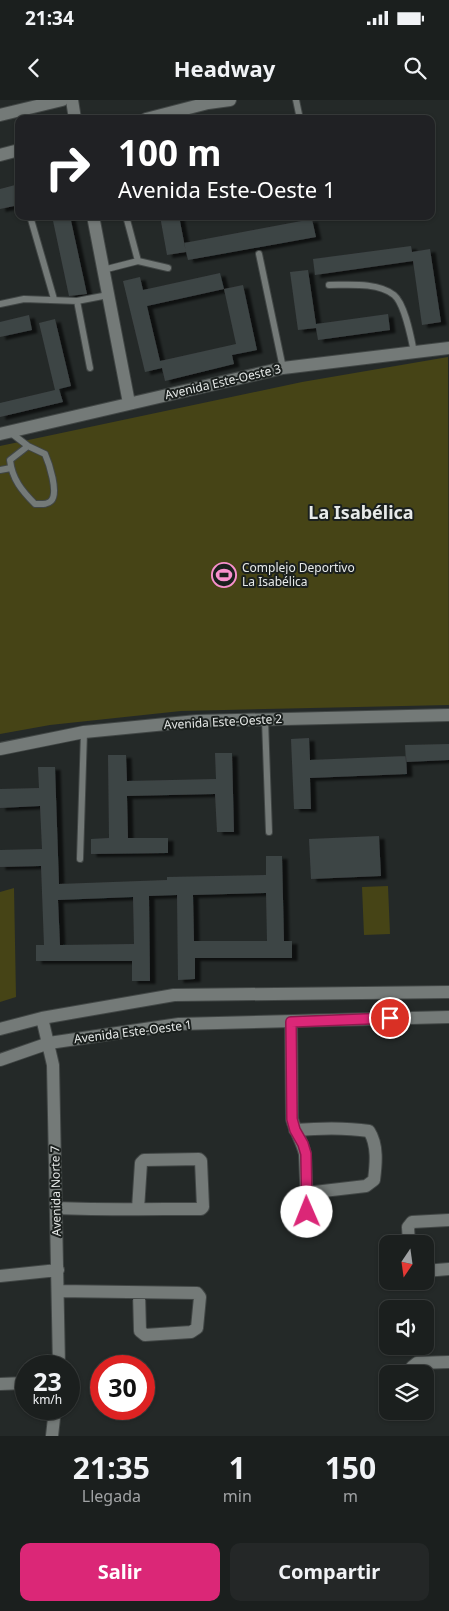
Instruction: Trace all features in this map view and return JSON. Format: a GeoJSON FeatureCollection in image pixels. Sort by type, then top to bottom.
{"type":"FeatureCollection","features":[{"type":"Feature","properties":{"kind":"street"},"geometry":{"type":"LineString","coordinates":[[0,115],[62,100]]}},
{"type":"Feature","properties":{"kind":"street"},"geometry":{"type":"LineString","coordinates":[[72,100],[74,115]]}},
{"type":"Feature","properties":{"kind":"street"},"geometry":{"type":"LineString","coordinates":[[162,115],[208,103],[230,100]]}},
{"type":"Feature","properties":{"kind":"street"},"geometry":{"type":"LineString","coordinates":[[0,155],[15,151]]}},
{"type":"Feature","properties":{"kind":"street"},"geometry":{"type":"LineString","coordinates":[[94,220],[129,403]]}},
{"type":"Feature","properties":{"kind":"street","name":"Avenida Este-Oeste 3"},"geometry":{"type":"LineString","coordinates":[[5,432],[283,368],[449,348]]}},
{"type":"Feature","properties":{"kind":"street","name":"Avenida Este-Oeste 2"},"geometry":{"type":"LineString","coordinates":[[0,749],[84,732],[196,722],[449,715]]}},
{"type":"Feature","properties":{"kind":"street"},"geometry":{"type":"LineString","coordinates":[[0,1029],[42,1018],[174,995],[449,992]]}},
{"type":"Feature","properties":{"kind":"street","name":"Avenida Este-Oeste 1"},"geometry":{"type":"LineString","coordinates":[[0,1060],[49,1043],[179,1024],[449,1016]]}},
{"type":"Feature","properties":{"kind":"street","name":"Avenida Norte 7"},"geometry":{"type":"LineString","coordinates":[[42,1018],[53,1065],[59,1355]]}},
{"type":"Feature","properties":{"kind":"street"},"geometry":{"type":"LineString","coordinates":[[291,1022],[292,1119],[306,1154],[308,1231]]}},
{"type":"Feature","properties":{"kind":"street"},"geometry":{"type":"LineString","coordinates":[[295,1130],[353,1128],[369,1131],[374,1138],[376,1163],[374,1180],[366,1186],[306,1193]]}},
{"type":"Feature","properties":{"kind":"street"},"geometry":{"type":"LineString","coordinates":[[56,1208],[201,1210],[203,1207],[201,1161],[198,1159],[144,1160],[140,1163],[138,1209]]}},
{"type":"Feature","properties":{"kind":"street"},"geometry":{"type":"LineString","coordinates":[[408,1235],[408,1227],[412,1222],[449,1220]]}},
{"type":"Feature","properties":{"kind":"street"},"geometry":{"type":"LineString","coordinates":[[434,1270],[449,1269]]}},
{"type":"Feature","properties":{"kind":"street"},"geometry":{"type":"LineString","coordinates":[[0,1276],[58,1270]]}},
{"type":"Feature","properties":{"kind":"street"},"geometry":{"type":"LineString","coordinates":[[58,1291],[197,1293],[200,1297],[198,1328],[191,1332],[146,1335],[140,1331],[139,1293]]}},
{"type":"Feature","properties":{"kind":"street"},"geometry":{"type":"LineString","coordinates":[[415,1365],[418,1363],[449,1362]]}},
{"type":"Feature","properties":{"kind":"street"},"geometry":{"type":"LineString","coordinates":[[0,1384],[15,1383]]}},
{"type":"Feature","properties":{"kind":"street"},"geometry":{"type":"LineString","coordinates":[[52,1436],[54,1420]]}},
{"type":"Feature","properties":{"kind":"lane"},"geometry":{"type":"LineString","coordinates":[[296,100],[299,115]]}},
{"type":"Feature","properties":{"kind":"lane"},"geometry":{"type":"LineString","coordinates":[[31,220],[54,299]]}},
{"type":"Feature","properties":{"kind":"lane"},"geometry":{"type":"LineString","coordinates":[[127,220],[138,261]]}},
{"type":"Feature","properties":{"kind":"lane"},"geometry":{"type":"LineString","coordinates":[[259,254],[283,368]]}},
{"type":"Feature","properties":{"kind":"lane"},"geometry":{"type":"LineString","coordinates":[[104,270],[138,261],[168,268]]}},
{"type":"Feature","properties":{"kind":"lane"},"geometry":{"type":"LineString","coordinates":[[329,285],[358,284],[382,289],[394,295],[408,320],[414,352]]}},
{"type":"Feature","properties":{"kind":"lane"},"geometry":{"type":"LineString","coordinates":[[0,304],[24,299],[77,301],[108,295]]}},
{"type":"Feature","properties":{"kind":"lane"},"geometry":{"type":"LineString","coordinates":[[77,301],[90,368]]}},
{"type":"Feature","properties":{"kind":"lane"},"geometry":{"type":"LineString","coordinates":[[5,432],[46,454],[54,494],[52,501],[45,504],[36,504],[21,490],[11,468],[10,460],[28,446]]}},
{"type":"Feature","properties":{"kind":"lane"},"geometry":{"type":"LineString","coordinates":[[0,470],[11,468]]}},
{"type":"Feature","properties":{"kind":"lane"},"geometry":{"type":"LineString","coordinates":[[265,720],[269,832]]}},
{"type":"Feature","properties":{"kind":"lane"},"geometry":{"type":"LineString","coordinates":[[80,859],[84,732]]}},
{"type":"Feature","properties":{"kind":"shaded area","name":"Complejo Deportivo La Isabélica"},"geometry":{"type":"Polygon","coordinates":[[[448,357],[449,705],[181,711],[50,725],[0,734],[0,446],[302,382],[448,357]]]}},
{"type":"Feature","properties":{"kind":"shaded area"},"geometry":{"type":"Polygon","coordinates":[[[388,886],[390,934],[364,935],[362,887],[388,886]]]}},
{"type":"Feature","properties":{"kind":"shaded area"},"geometry":{"type":"Polygon","coordinates":[[[14,888],[16,997],[0,1002],[0,892],[14,888]]]}},
{"type":"Feature","properties":{"kind":"building"},"geometry":{"type":"Polygon","coordinates":[[[15,185],[15,206],[0,209],[0,189],[15,185]]]}},
{"type":"Feature","properties":{"kind":"building"},"geometry":{"type":"Polygon","coordinates":[[[53,220],[71,220],[87,294],[69,296],[53,220]]]}},
{"type":"Feature","properties":{"kind":"building"},"geometry":{"type":"Polygon","coordinates":[[[161,220],[180,220],[186,252],[167,255],[161,220]]]}},
{"type":"Feature","properties":{"kind":"building"},"geometry":{"type":"Polygon","coordinates":[[[307,220],[312,220],[316,237],[188,260],[184,243],[307,220]]]}},
{"type":"Feature","properties":{"kind":"building"},"geometry":{"type":"Polygon","coordinates":[[[411,246],[412,252],[430,249],[441,322],[422,325],[413,261],[315,275],[313,259],[411,246]]]}},
{"type":"Feature","properties":{"kind":"building"},"geometry":{"type":"Polygon","coordinates":[[[308,270],[316,324],[388,314],[390,330],[318,340],[316,328],[298,330],[290,272],[308,270]]]}},
{"type":"Feature","properties":{"kind":"building"},"geometry":{"type":"Polygon","coordinates":[[[220,273],[224,289],[243,285],[257,350],[232,355],[234,364],[165,381],[162,368],[145,372],[123,281],[140,277],[143,290],[220,273]],[[224,289],[147,306],[160,361],[236,344],[224,289]]]}},
{"type":"Feature","properties":{"kind":"building"},"geometry":{"type":"Polygon","coordinates":[[[29,315],[32,330],[0,337],[0,322],[29,315]]]}},
{"type":"Feature","properties":{"kind":"building"},"geometry":{"type":"Polygon","coordinates":[[[55,319],[71,386],[59,389],[63,402],[0,417],[0,403],[55,390],[39,323],[55,319]]]}},
{"type":"Feature","properties":{"kind":"building"},"geometry":{"type":"Polygon","coordinates":[[[309,738],[310,760],[406,756],[407,774],[310,778],[311,809],[294,809],[291,739],[309,738]]]}},
{"type":"Feature","properties":{"kind":"building"},"geometry":{"type":"Polygon","coordinates":[[[449,744],[449,760],[406,762],[405,745],[449,744]]]}},
{"type":"Feature","properties":{"kind":"building"},"geometry":{"type":"Polygon","coordinates":[[[215,753],[232,753],[234,832],[217,832],[215,794],[127,796],[128,838],[168,838],[168,853],[91,854],[91,839],[109,838],[108,755],[126,755],[127,781],[216,779],[215,753]]]}},
{"type":"Feature","properties":{"kind":"building"},"geometry":{"type":"Polygon","coordinates":[[[38,767],[55,767],[59,884],[167,880],[167,877],[266,875],[266,856],[282,856],[284,941],[292,941],[292,958],[195,958],[195,979],[178,980],[177,895],[149,896],[150,981],[132,981],[132,961],[36,961],[36,945],[44,945],[41,866],[0,867],[0,850],[42,849],[40,806],[0,808],[0,789],[39,788],[38,767]],[[266,893],[193,895],[194,941],[267,941],[266,893]],[[133,897],[58,900],[60,945],[134,944],[133,897]]]}},
{"type":"Feature","properties":{"kind":"building"},"geometry":{"type":"Polygon","coordinates":[[[379,836],[381,876],[311,879],[309,839],[379,836]]]}},
{"type":"Feature","properties":{"kind":"place","name":"Complejo Deportivo La Isabélica"},"geometry":{"type":"Point","coordinates":[224,575]}},
{"type":"Feature","properties":{"kind":"district","name":"La Isabélica"},"geometry":{"type":"Point","coordinates":[361,513]}},
{"type":"Feature","properties":{"kind":"route"},"geometry":{"type":"LineString","coordinates":[[307,1212],[306,1154],[292,1119],[291,1022],[390,1018]]}}]}
